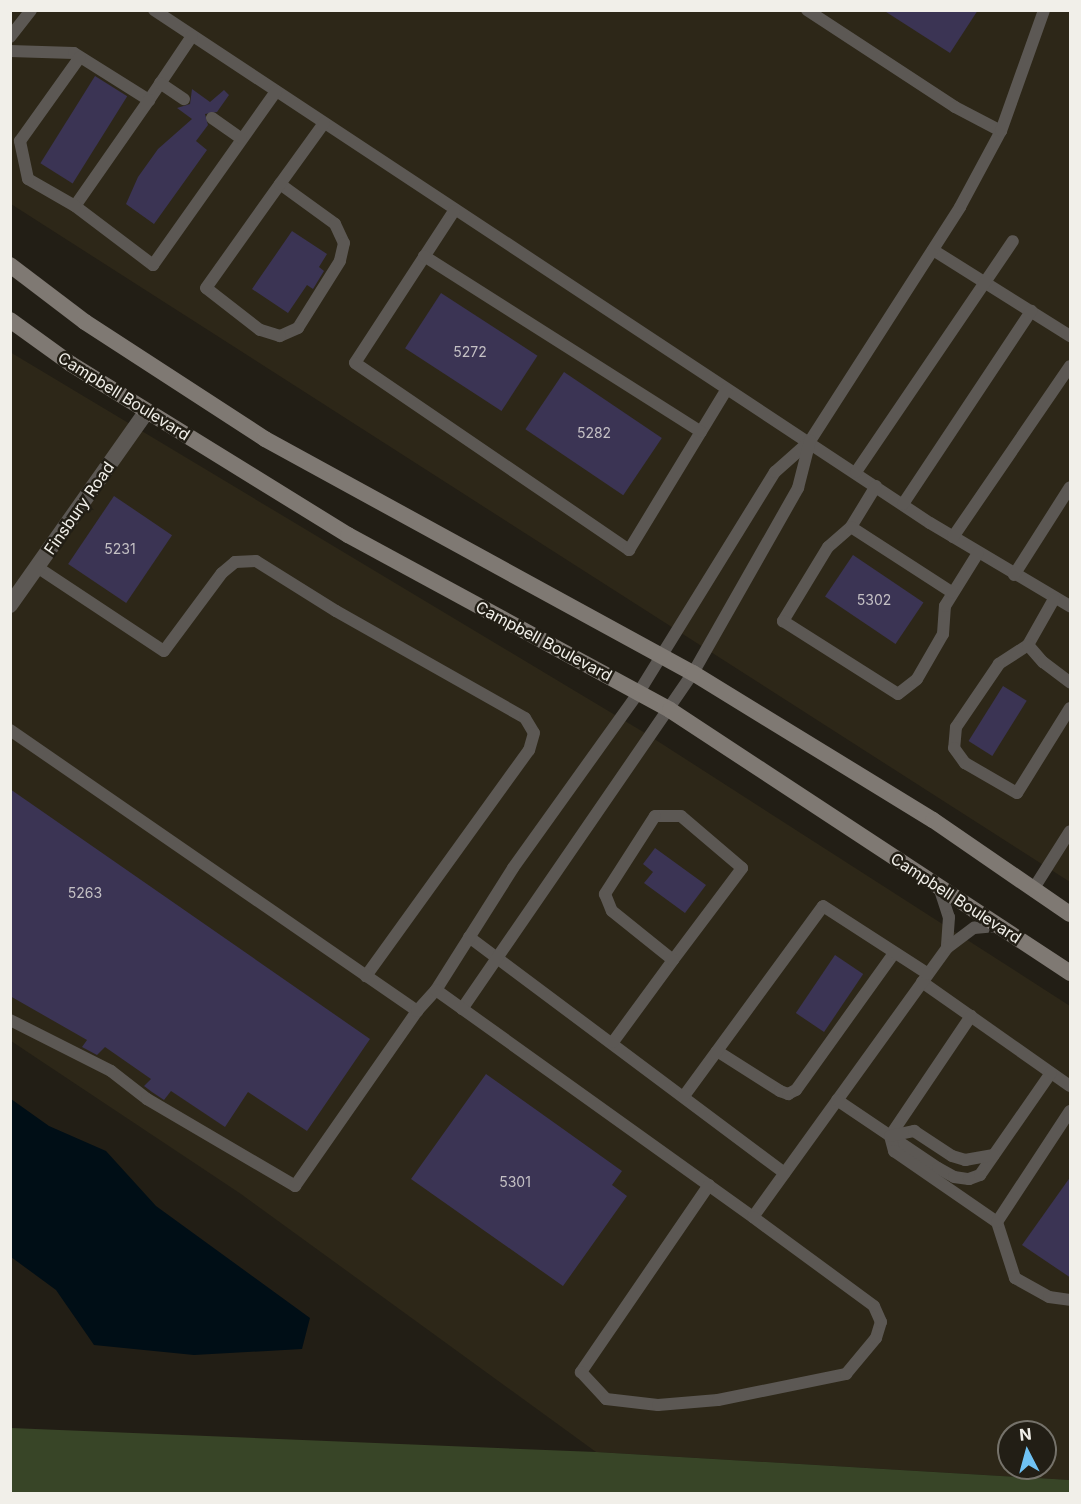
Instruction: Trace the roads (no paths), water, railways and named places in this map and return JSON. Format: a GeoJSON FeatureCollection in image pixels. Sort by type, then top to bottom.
{"type":"FeatureCollection","features":[{"type":"Feature","properties":{"kind":"main road"},"geometry":{"type":"LineString","coordinates":[[10,265],[85,322],[265,439],[693,673],[933,820],[1071,914]]}},
{"type":"Feature","properties":{"kind":"main road","name":"Campbell Boulevard"},"geometry":{"type":"LineString","coordinates":[[10,320],[147,411],[348,535],[670,710],[1071,974]]}},
{"type":"Feature","properties":{"kind":"street","name":"Finsbury Road"},"geometry":{"type":"LineString","coordinates":[[10,605],[147,411]]}},
{"type":"Feature","properties":{"kind":"lane"},"geometry":{"type":"LineString","coordinates":[[10,37],[32,10]]}},
{"type":"Feature","properties":{"kind":"lane"},"geometry":{"type":"LineString","coordinates":[[154,10],[454,211],[810,441],[953,537],[1054,599],[1069,603]]}},
{"type":"Feature","properties":{"kind":"lane"},"geometry":{"type":"LineString","coordinates":[[807,10],[955,107],[1001,130]]}},
{"type":"Feature","properties":{"kind":"lane"},"geometry":{"type":"LineString","coordinates":[[10,1020],[111,1071],[147,1100],[296,1186],[417,1011],[436,990],[513,868],[639,692],[775,472],[810,441],[933,249],[1001,130],[1044,10]]}},
{"type":"Feature","properties":{"kind":"lane"},"geometry":{"type":"LineString","coordinates":[[75,206],[192,36]]}},
{"type":"Feature","properties":{"kind":"lane"},"geometry":{"type":"LineString","coordinates":[[10,51],[77,55],[149,100]]}},
{"type":"Feature","properties":{"kind":"lane"},"geometry":{"type":"LineString","coordinates":[[77,55],[20,141],[28,179],[75,206],[153,265],[276,91]]}},
{"type":"Feature","properties":{"kind":"lane"},"geometry":{"type":"LineString","coordinates":[[160,83],[184,99]]}},
{"type":"Feature","properties":{"kind":"lane"},"geometry":{"type":"LineString","coordinates":[[212,118],[241,138]]}},
{"type":"Feature","properties":{"kind":"lane"},"geometry":{"type":"LineString","coordinates":[[280,184],[335,224],[344,243],[340,261],[298,328],[280,336],[260,330],[206,288],[280,184],[324,123]]}},
{"type":"Feature","properties":{"kind":"lane"},"geometry":{"type":"LineString","coordinates":[[454,211],[356,363],[630,550],[727,389]]}},
{"type":"Feature","properties":{"kind":"lane"},"geometry":{"type":"LineString","coordinates":[[856,472],[1013,242]]}},
{"type":"Feature","properties":{"kind":"lane"},"geometry":{"type":"LineString","coordinates":[[933,249],[1071,336]]}},
{"type":"Feature","properties":{"kind":"lane"},"geometry":{"type":"LineString","coordinates":[[424,256],[701,432]]}},
{"type":"Feature","properties":{"kind":"lane"},"geometry":{"type":"LineString","coordinates":[[903,504],[1031,311]]}},
{"type":"Feature","properties":{"kind":"lane"},"geometry":{"type":"LineString","coordinates":[[953,537],[1071,366]]}},
{"type":"Feature","properties":{"kind":"lane"},"geometry":{"type":"LineString","coordinates":[[462,1009],[670,710],[693,673],[798,488],[810,441]]}},
{"type":"Feature","properties":{"kind":"lane"},"geometry":{"type":"LineString","coordinates":[[876,486],[851,527],[828,547],[783,621],[898,694],[917,679],[943,634],[945,606],[978,552]]}},
{"type":"Feature","properties":{"kind":"lane"},"geometry":{"type":"LineString","coordinates":[[1014,575],[1071,488]]}},
{"type":"Feature","properties":{"kind":"lane"},"geometry":{"type":"LineString","coordinates":[[851,527],[953,593]]}},
{"type":"Feature","properties":{"kind":"lane"},"geometry":{"type":"LineString","coordinates":[[37,567],[164,651],[222,573],[235,562],[256,561],[336,611],[525,718],[534,733],[529,750],[366,976]]}},
{"type":"Feature","properties":{"kind":"lane"},"geometry":{"type":"LineString","coordinates":[[1054,599],[1028,645],[999,664],[956,727],[954,748],[965,763],[1017,793],[1071,708]]}},
{"type":"Feature","properties":{"kind":"lane"},"geometry":{"type":"LineString","coordinates":[[1028,645],[1043,662],[1071,682]]}},
{"type":"Feature","properties":{"kind":"lane"},"geometry":{"type":"LineString","coordinates":[[10,730],[417,1011]]}},
{"type":"Feature","properties":{"kind":"lane"},"geometry":{"type":"LineString","coordinates":[[612,1042],[742,868],[681,816],[655,816],[605,894],[612,911],[673,960]]}},
{"type":"Feature","properties":{"kind":"lane"},"geometry":{"type":"LineString","coordinates":[[1034,888],[1071,831]]}},
{"type":"Feature","properties":{"kind":"lane"},"geometry":{"type":"LineString","coordinates":[[939,886],[949,916],[947,948]]}},
{"type":"Feature","properties":{"kind":"lane"},"geometry":{"type":"LineString","coordinates":[[684,1096],[823,906],[894,953],[971,1016],[1071,1086]]}},
{"type":"Feature","properties":{"kind":"lane"},"geometry":{"type":"LineString","coordinates":[[753,1217],[947,948],[974,928],[999,926]]}},
{"type":"Feature","properties":{"kind":"lane"},"geometry":{"type":"LineString","coordinates":[[469,937],[784,1173]]}},
{"type":"Feature","properties":{"kind":"lane"},"geometry":{"type":"LineString","coordinates":[[717,1051],[780,1091],[788,1094],[796,1090],[894,953]]}},
{"type":"Feature","properties":{"kind":"lane"},"geometry":{"type":"LineString","coordinates":[[436,990],[709,1185],[874,1306],[881,1322],[876,1338],[846,1374],[718,1400],[658,1405],[606,1399],[581,1372],[709,1185]]}},
{"type":"Feature","properties":{"kind":"lane"},"geometry":{"type":"LineString","coordinates":[[971,1016],[890,1136],[894,1151],[997,1222],[1015,1278],[1049,1298],[1071,1300]]}},
{"type":"Feature","properties":{"kind":"lane"},"geometry":{"type":"LineString","coordinates":[[837,1100],[954,1177],[980,1175],[1051,1072]]}},
{"type":"Feature","properties":{"kind":"lane"},"geometry":{"type":"LineString","coordinates":[[997,1222],[1071,1111]]}},
{"type":"Feature","properties":{"kind":"lane"},"geometry":{"type":"LineString","coordinates":[[890,1136],[914,1131],[952,1156],[965,1160],[994,1155]]}}]}
